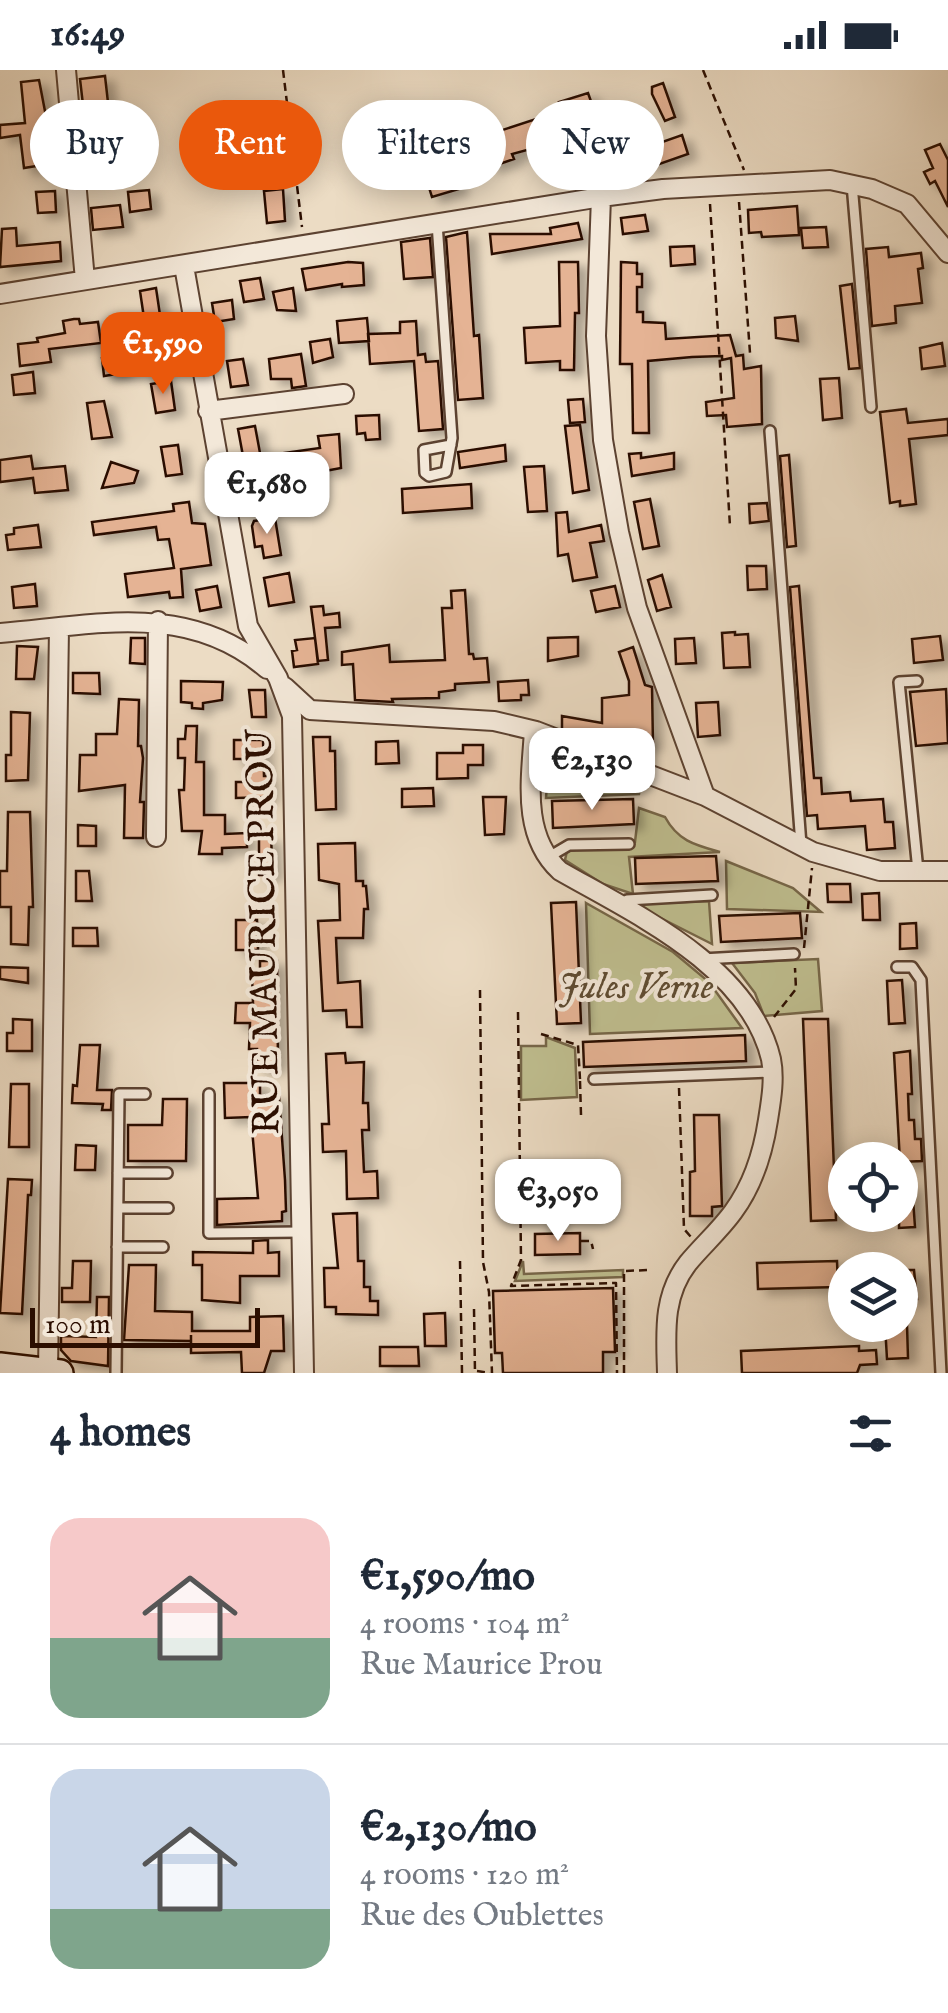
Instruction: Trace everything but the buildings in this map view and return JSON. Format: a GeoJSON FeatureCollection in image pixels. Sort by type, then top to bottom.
{"type":"FeatureCollection","features":[{"type":"Feature","properties":{"kind":"street"},"geometry":{"type":"LineString","coordinates":[[66,70],[85,280]]}},
{"type":"Feature","properties":{"kind":"street"},"geometry":{"type":"LineString","coordinates":[[0,294],[601,197],[662,189],[830,180],[907,204],[948,253]]}},
{"type":"Feature","properties":{"kind":"street"},"geometry":{"type":"LineString","coordinates":[[601,197],[596,336],[603,440],[637,608],[705,796]]}},
{"type":"Feature","properties":{"kind":"street","name":"RUE MAURICE PROU"},"geometry":{"type":"LineString","coordinates":[[184,266],[248,626],[278,678],[292,716],[304,1373]]}},
{"type":"Feature","properties":{"kind":"street"},"geometry":{"type":"LineString","coordinates":[[208,411],[344,394]]}},
{"type":"Feature","properties":{"kind":"street"},"geometry":{"type":"LineString","coordinates":[[156,838],[158,621]]}},
{"type":"Feature","properties":{"kind":"street"},"geometry":{"type":"LineString","coordinates":[[0,634],[158,621],[206,633],[245,650],[310,710],[494,721],[534,731],[705,796],[801,845],[860,867],[918,873],[948,871]]}},
{"type":"Feature","properties":{"kind":"street"},"geometry":{"type":"LineString","coordinates":[[0,1366],[54,1372],[59,628]]}},
{"type":"Feature","properties":{"kind":"street"},"geometry":{"type":"LineString","coordinates":[[534,731],[530,778],[534,830],[547,858],[560,870],[679,940],[724,980],[752,1016],[770,1056],[773,1072],[766,1139],[754,1176],[733,1212],[678,1276],[668,1299],[667,1373]]}},
{"type":"Feature","properties":{"kind":"lane"},"geometry":{"type":"LineString","coordinates":[[852,184],[872,407]]}},
{"type":"Feature","properties":{"kind":"lane"},"geometry":{"type":"LineString","coordinates":[[437,223],[450,445]]}},
{"type":"Feature","properties":{"kind":"lane"},"geometry":{"type":"LineString","coordinates":[[770,431],[801,845]]}},
{"type":"Feature","properties":{"kind":"lane"},"geometry":{"type":"LineString","coordinates":[[916,681],[899,682],[918,873]]}},
{"type":"Feature","properties":{"kind":"lane"},"geometry":{"type":"LineString","coordinates":[[547,858],[569,845],[629,844]]}},
{"type":"Feature","properties":{"kind":"lane"},"geometry":{"type":"LineString","coordinates":[[620,906],[626,900],[712,895]]}},
{"type":"Feature","properties":{"kind":"lane"},"geometry":{"type":"LineString","coordinates":[[700,959],[794,954]]}},
{"type":"Feature","properties":{"kind":"lane"},"geometry":{"type":"LineString","coordinates":[[897,967],[912,966],[921,980],[941,1373]]}},
{"type":"Feature","properties":{"kind":"lane"},"geometry":{"type":"LineString","coordinates":[[594,1079],[773,1072]]}},
{"type":"Feature","properties":{"kind":"lane"},"geometry":{"type":"LineString","coordinates":[[116,1373],[119,1094],[145,1094]]}},
{"type":"Feature","properties":{"kind":"lane"},"geometry":{"type":"LineString","coordinates":[[209,1094],[210,1233],[302,1232]]}},
{"type":"Feature","properties":{"kind":"lane"},"geometry":{"type":"LineString","coordinates":[[118,1173],[167,1173]]}},
{"type":"Feature","properties":{"kind":"lane"},"geometry":{"type":"LineString","coordinates":[[118,1208],[168,1208]]}},
{"type":"Feature","properties":{"kind":"lane"},"geometry":{"type":"LineString","coordinates":[[118,1247],[163,1247]]}},
{"type":"Feature","properties":{"kind":"path"},"geometry":{"type":"LineString","coordinates":[[283,70],[304,245]]}},
{"type":"Feature","properties":{"kind":"path"},"geometry":{"type":"LineString","coordinates":[[702,70],[744,185],[750,353]]}},
{"type":"Feature","properties":{"kind":"path"},"geometry":{"type":"LineString","coordinates":[[709,188],[730,526]]}},
{"type":"Feature","properties":{"kind":"path"},"geometry":{"type":"LineString","coordinates":[[474,1310],[475,1372],[491,1373],[490,1292],[483,1262],[480,990]]}},
{"type":"Feature","properties":{"kind":"path"},"geometry":{"type":"LineString","coordinates":[[518,1012],[521,1260],[511,1286],[616,1283],[617,1373]]}},
{"type":"Feature","properties":{"kind":"path"},"geometry":{"type":"LineString","coordinates":[[541,1034],[578,1045],[581,1115]]}},
{"type":"Feature","properties":{"kind":"path"},"geometry":{"type":"LineString","coordinates":[[680,1076],[684,1228],[700,1249]]}},
{"type":"Feature","properties":{"kind":"path"},"geometry":{"type":"LineString","coordinates":[[580,1079],[594,1079]]}},
{"type":"Feature","properties":{"kind":"path"},"geometry":{"type":"LineString","coordinates":[[581,1241],[592,1240],[593,1249]]}},
{"type":"Feature","properties":{"kind":"path"},"geometry":{"type":"LineString","coordinates":[[460,1260],[462,1373]]}},
{"type":"Feature","properties":{"kind":"path"},"geometry":{"type":"LineString","coordinates":[[624,1373],[624,1271],[649,1270]]}},
{"type":"Feature","properties":{"kind":"path"},"geometry":{"type":"LineString","coordinates":[[491,1358],[502,1357]]}},
{"type":"Feature","properties":{"kind":"green space"},"geometry":{"type":"Polygon","coordinates":[[[549,755],[640,794],[546,798],[549,755]]]}},
{"type":"Feature","properties":{"kind":"green space","name":"Jules Verne"},"geometry":{"type":"Polygon","coordinates":[[[639,808],[665,817],[688,841],[720,852],[629,857],[633,894],[603,884],[565,860],[567,851],[635,842],[639,808]]]}},
{"type":"Feature","properties":{"kind":"green space","name":"Jules Verne"},"geometry":{"type":"Polygon","coordinates":[[[726,861],[793,888],[821,912],[727,909],[726,861]]]}},
{"type":"Feature","properties":{"kind":"green space","name":"Jules Verne"},"geometry":{"type":"Polygon","coordinates":[[[709,901],[712,944],[633,904],[709,901]]]}},
{"type":"Feature","properties":{"kind":"green space","name":"Jules Verne"},"geometry":{"type":"Polygon","coordinates":[[[586,903],[673,952],[709,982],[742,1028],[590,1034],[586,903]]]}},
{"type":"Feature","properties":{"kind":"green space","name":"Jules Verne"},"geometry":{"type":"Polygon","coordinates":[[[818,959],[822,1011],[764,1016],[755,993],[732,963],[818,959]]]}},
{"type":"Feature","properties":{"kind":"green space","name":"Jules Verne"},"geometry":{"type":"Polygon","coordinates":[[[546,1037],[575,1048],[577,1097],[521,1100],[521,1046],[546,1046],[546,1037]]]}},
{"type":"Feature","properties":{"kind":"green space"},"geometry":{"type":"Polygon","coordinates":[[[523,1261],[524,1274],[623,1270],[623,1277],[515,1281],[523,1261]]]}}]}
